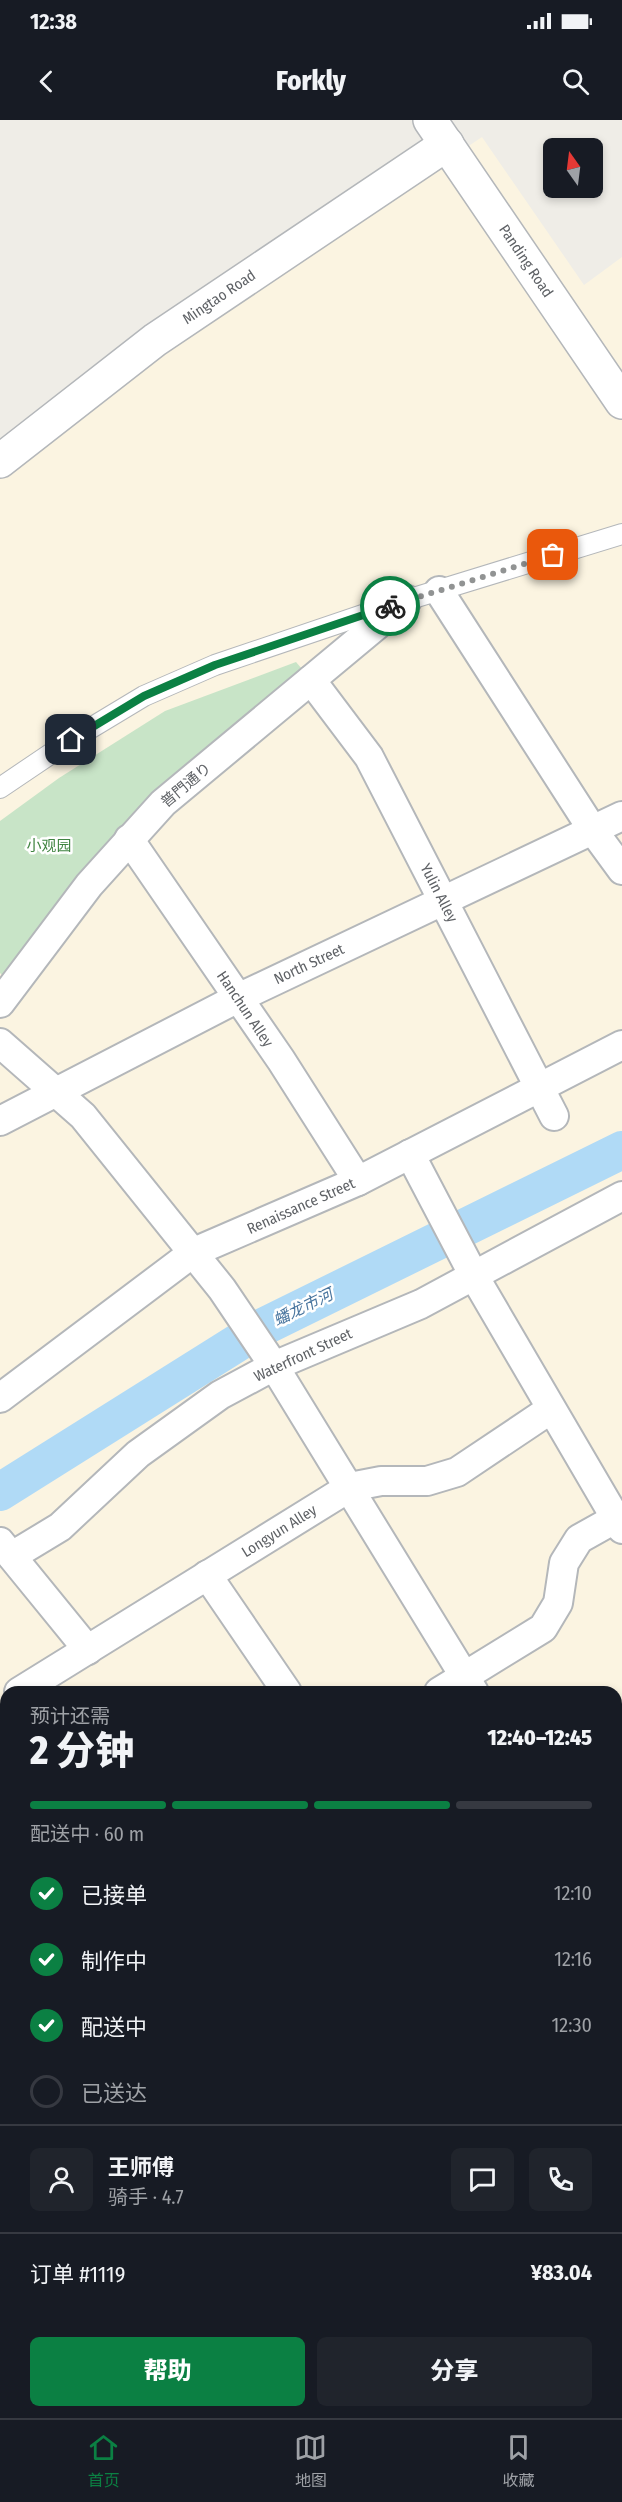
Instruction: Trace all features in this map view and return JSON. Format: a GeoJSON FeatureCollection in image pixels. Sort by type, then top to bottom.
{"type":"FeatureCollection","features":[{"type":"Feature","properties":{"kind":"street","name":"Panding Road"},"geometry":{"type":"LineString","coordinates":[[439,132],[622,402]]}},
{"type":"Feature","properties":{"kind":"street","name":"Mingtao Road"},"geometry":{"type":"LineString","coordinates":[[0,461],[156,340],[439,132]]}},
{"type":"Feature","properties":{"kind":"street"},"geometry":{"type":"LineString","coordinates":[[439,591],[592,830],[622,870]]}},
{"type":"Feature","properties":{"kind":"street","name":"普門通り"},"geometry":{"type":"LineString","coordinates":[[0,1003],[89,885],[163,803],[407,600]]}},
{"type":"Feature","properties":{"kind":"street","name":"Yulin Alley"},"geometry":{"type":"LineString","coordinates":[[311,680],[369,757],[538,1089],[554,1116]]}},
{"type":"Feature","properties":{"kind":"street","name":"North Street"},"geometry":{"type":"LineString","coordinates":[[0,1120],[238,998],[622,816]]}},
{"type":"Feature","properties":{"kind":"street","name":"Hanchun Alley"},"geometry":{"type":"LineString","coordinates":[[129,839],[238,998],[358,1181]]}},
{"type":"Feature","properties":{"kind":"street"},"geometry":{"type":"LineString","coordinates":[[0,1043],[83,1116],[222,1289],[274,1366],[350,1487],[469,1684],[543,1628],[558,1603],[564,1563],[579,1539],[620,1521],[551,1409],[473,1274],[410,1155]]}},
{"type":"Feature","properties":{"kind":"street","name":"Renaissance Street"},"geometry":{"type":"LineString","coordinates":[[0,1398],[194,1252],[358,1181],[622,1045]]}},
{"type":"Feature","properties":{"kind":"street","name":"Waterfront Street"},"geometry":{"type":"LineString","coordinates":[[5,1548],[60,1527],[138,1454],[219,1395],[274,1366],[421,1304],[473,1274],[622,1196]]}},
{"type":"Feature","properties":{"kind":"street","name":"Longyun Alley"},"geometry":{"type":"LineString","coordinates":[[28,1686],[350,1487],[381,1481],[427,1481],[457,1472],[551,1409]]}},
{"type":"Feature","properties":{"kind":"street"},"geometry":{"type":"LineString","coordinates":[[5,1548],[88,1650]]}},
{"type":"Feature","properties":{"kind":"street"},"geometry":{"type":"LineString","coordinates":[[207,1575],[283,1686]]}},
{"type":"Feature","properties":{"kind":"lane"},"geometry":{"type":"LineString","coordinates":[[0,788],[71,740],[144,696],[215,665],[407,600],[622,534]]}},
{"type":"Feature","properties":{"kind":"shaded area"},"geometry":{"type":"Polygon","coordinates":[[[482,137],[584,285],[622,257],[622,1686],[0,1686],[0,477],[156,356],[482,137]]]}},
{"type":"Feature","properties":{"kind":"green space","name":"小观园"},"geometry":{"type":"Polygon","coordinates":[[[296,662],[308,676],[8,981],[0,973],[0,821],[59,778],[165,711],[296,662]]]}},
{"type":"Feature","properties":{"kind":"waterway","name":"蟠龙市河"},"geometry":{"type":"LineString","coordinates":[[0,1492],[261,1328],[622,1150]]}},
{"type":"Feature","properties":{"kind":"way so far"},"geometry":{"type":"LineString","coordinates":[[390,606],[553,555]]}},
{"type":"Feature","properties":{"kind":"route"},"geometry":{"type":"LineString","coordinates":[[71,740],[144,696],[215,665],[390,606]]}}]}
